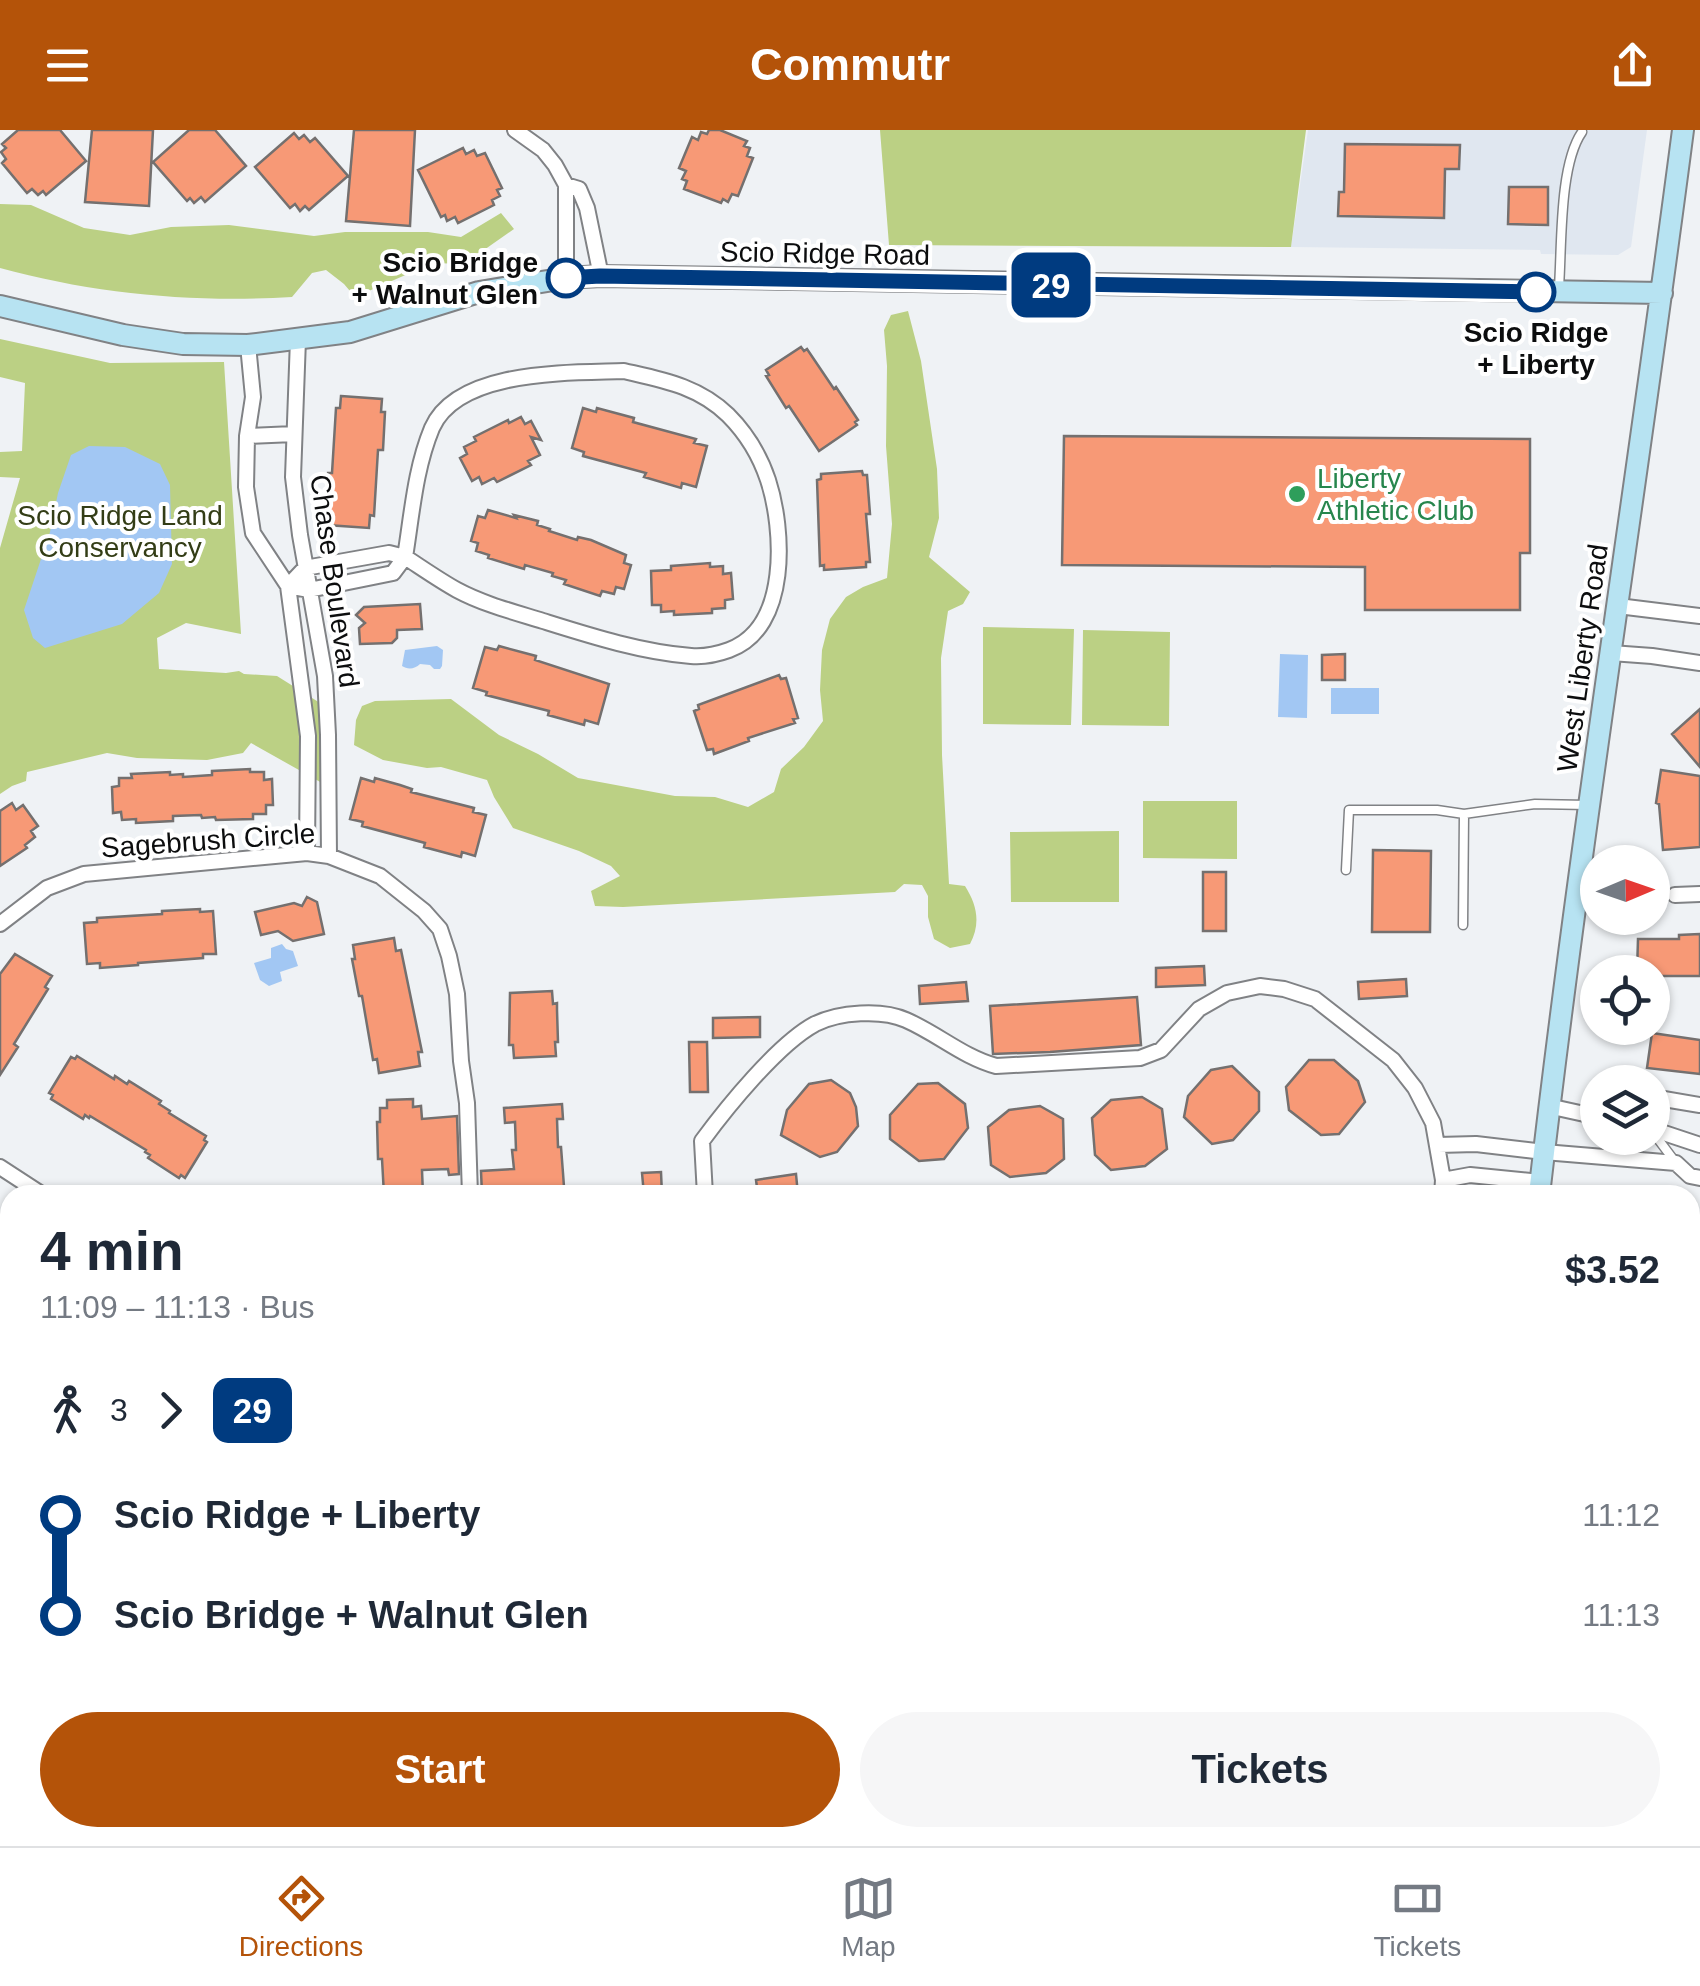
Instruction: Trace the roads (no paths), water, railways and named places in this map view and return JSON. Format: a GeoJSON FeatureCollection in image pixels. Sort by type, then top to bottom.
{"type":"FeatureCollection","features":[{"type":"Feature","properties":{"kind":"street"},"geometry":{"type":"LineString","coordinates":[[515,130],[543,150],[566,185],[566,278]]}},
{"type":"Feature","properties":{"kind":"street","name":"West Liberty Road"},"geometry":{"type":"LineString","coordinates":[[1540,1185],[1588,805],[1684,130]]}},
{"type":"Feature","properties":{"kind":"street"},"geometry":{"type":"LineString","coordinates":[[566,185],[579,189],[587,208],[600,276]]}},
{"type":"Feature","properties":{"kind":"street","name":"Scio Ridge Road"},"geometry":{"type":"LineString","coordinates":[[0,306],[123,335],[184,344],[248,345],[350,332],[480,292],[600,276],[1662,293]]}},
{"type":"Feature","properties":{"kind":"street","name":"Chase Boulevard"},"geometry":{"type":"LineString","coordinates":[[298,339],[294,478],[324,676],[328,856]]}},
{"type":"Feature","properties":{"kind":"street","name":"Chase Boulevard"},"geometry":{"type":"LineString","coordinates":[[248,345],[253,397],[246,436],[246,487],[253,534],[288,586],[308,736],[308,853]]}},
{"type":"Feature","properties":{"kind":"street"},"geometry":{"type":"LineString","coordinates":[[288,586],[305,568],[389,552],[405,557],[458,591],[502,608],[603,640],[696,657],[732,649],[760,627],[775,597],[778,555],[774,504],[754,447],[727,414],[685,386],[624,371],[523,376],[481,387],[452,403],[434,424],[419,470],[405,557],[393,573],[309,590],[288,586]]}},
{"type":"Feature","properties":{"kind":"street"},"geometry":{"type":"LineString","coordinates":[[246,436],[294,434]]}},
{"type":"Feature","properties":{"kind":"street"},"geometry":{"type":"LineString","coordinates":[[1618,606],[1700,616]]}},
{"type":"Feature","properties":{"kind":"street"},"geometry":{"type":"LineString","coordinates":[[1611,653],[1700,663]]}},
{"type":"Feature","properties":{"kind":"street"},"geometry":{"type":"LineString","coordinates":[[308,736],[328,735]]}},
{"type":"Feature","properties":{"kind":"street","name":"Sagebrush Circle"},"geometry":{"type":"LineString","coordinates":[[0,924],[47,888],[84,874],[308,853],[328,856],[380,876],[424,910],[440,929],[449,956],[457,994],[470,1185]]}},
{"type":"Feature","properties":{"kind":"street"},"geometry":{"type":"LineString","coordinates":[[1675,895],[1700,894]]}},
{"type":"Feature","properties":{"kind":"street"},"geometry":{"type":"LineString","coordinates":[[704,1185],[702,1142],[740,1094],[790,1042],[816,1024],[854,1014],[884,1013],[905,1019],[956,1050],[996,1066],[1140,1058],[1161,1050],[1198,1009],[1227,993],[1260,986],[1284,988],[1315,999],[1394,1060],[1416,1088],[1433,1123],[1442,1185]]}},
{"type":"Feature","properties":{"kind":"street"},"geometry":{"type":"LineString","coordinates":[[1670,1100],[1700,1105]]}},
{"type":"Feature","properties":{"kind":"street"},"geometry":{"type":"LineString","coordinates":[[1548,1106],[1580,1113]]}},
{"type":"Feature","properties":{"kind":"street"},"geometry":{"type":"LineString","coordinates":[[1670,1136],[1700,1145]]}},
{"type":"Feature","properties":{"kind":"street"},"geometry":{"type":"LineString","coordinates":[[1438,1146],[1476,1144],[1676,1163],[1690,1176],[1700,1178]]}},
{"type":"Feature","properties":{"kind":"street"},"geometry":{"type":"LineString","coordinates":[[0,1167],[28,1185]]}},
{"type":"Feature","properties":{"kind":"street"},"geometry":{"type":"LineString","coordinates":[[1448,1185],[1470,1175],[1520,1185]]}},
{"type":"Feature","properties":{"kind":"lane"},"geometry":{"type":"LineString","coordinates":[[1558,292],[1568,165],[1574,143],[1582,132]]}},
{"type":"Feature","properties":{"kind":"lane"},"geometry":{"type":"LineString","coordinates":[[1346,870],[1349,810],[1437,810],[1464,814],[1534,804],[1588,805]]}},
{"type":"Feature","properties":{"kind":"lane"},"geometry":{"type":"LineString","coordinates":[[1463,925],[1464,814]]}},
{"type":"Feature","properties":{"kind":"lane"},"geometry":{"type":"LineString","coordinates":[[1670,1155],[1676,1163]]}},
{"type":"Feature","properties":{"kind":"water"},"geometry":{"type":"Polygon","coordinates":[[[89,446],[125,447],[160,464],[170,485],[172,564],[159,593],[122,624],[45,648],[33,638],[24,610],[71,455],[89,446]]]}},
{"type":"Feature","properties":{"kind":"water"},"geometry":{"type":"Polygon","coordinates":[[[437,646],[443,650],[440,669],[420,664],[402,666],[405,650],[437,646]]]}},
{"type":"Feature","properties":{"kind":"water"},"geometry":{"type":"Polygon","coordinates":[[[1280,654],[1308,655],[1307,718],[1278,717],[1280,654]]]}},
{"type":"Feature","properties":{"kind":"water"},"geometry":{"type":"Polygon","coordinates":[[[1331,688],[1379,688],[1379,714],[1331,714],[1331,688]]]}},
{"type":"Feature","properties":{"kind":"water"},"geometry":{"type":"Polygon","coordinates":[[[282,944],[293,951],[298,966],[280,972],[282,981],[269,986],[260,980],[254,963],[271,958],[271,948],[282,944]]]}},
{"type":"Feature","properties":{"kind":"place","name":"Scio Bridge + Walnut Glen"},"geometry":{"type":"Point","coordinates":[566,278]}},
{"type":"Feature","properties":{"kind":"place","name":"Scio Ridge + Liberty"},"geometry":{"type":"Point","coordinates":[1536,292]}},
{"type":"Feature","properties":{"kind":"place","name":"Liberty Athletic Club"},"geometry":{"type":"Point","coordinates":[1297,494]}},
{"type":"Feature","properties":{"kind":"park label","name":"Scio Ridge Land Conservancy"},"geometry":{"type":"Point","coordinates":[120,531]}}]}
